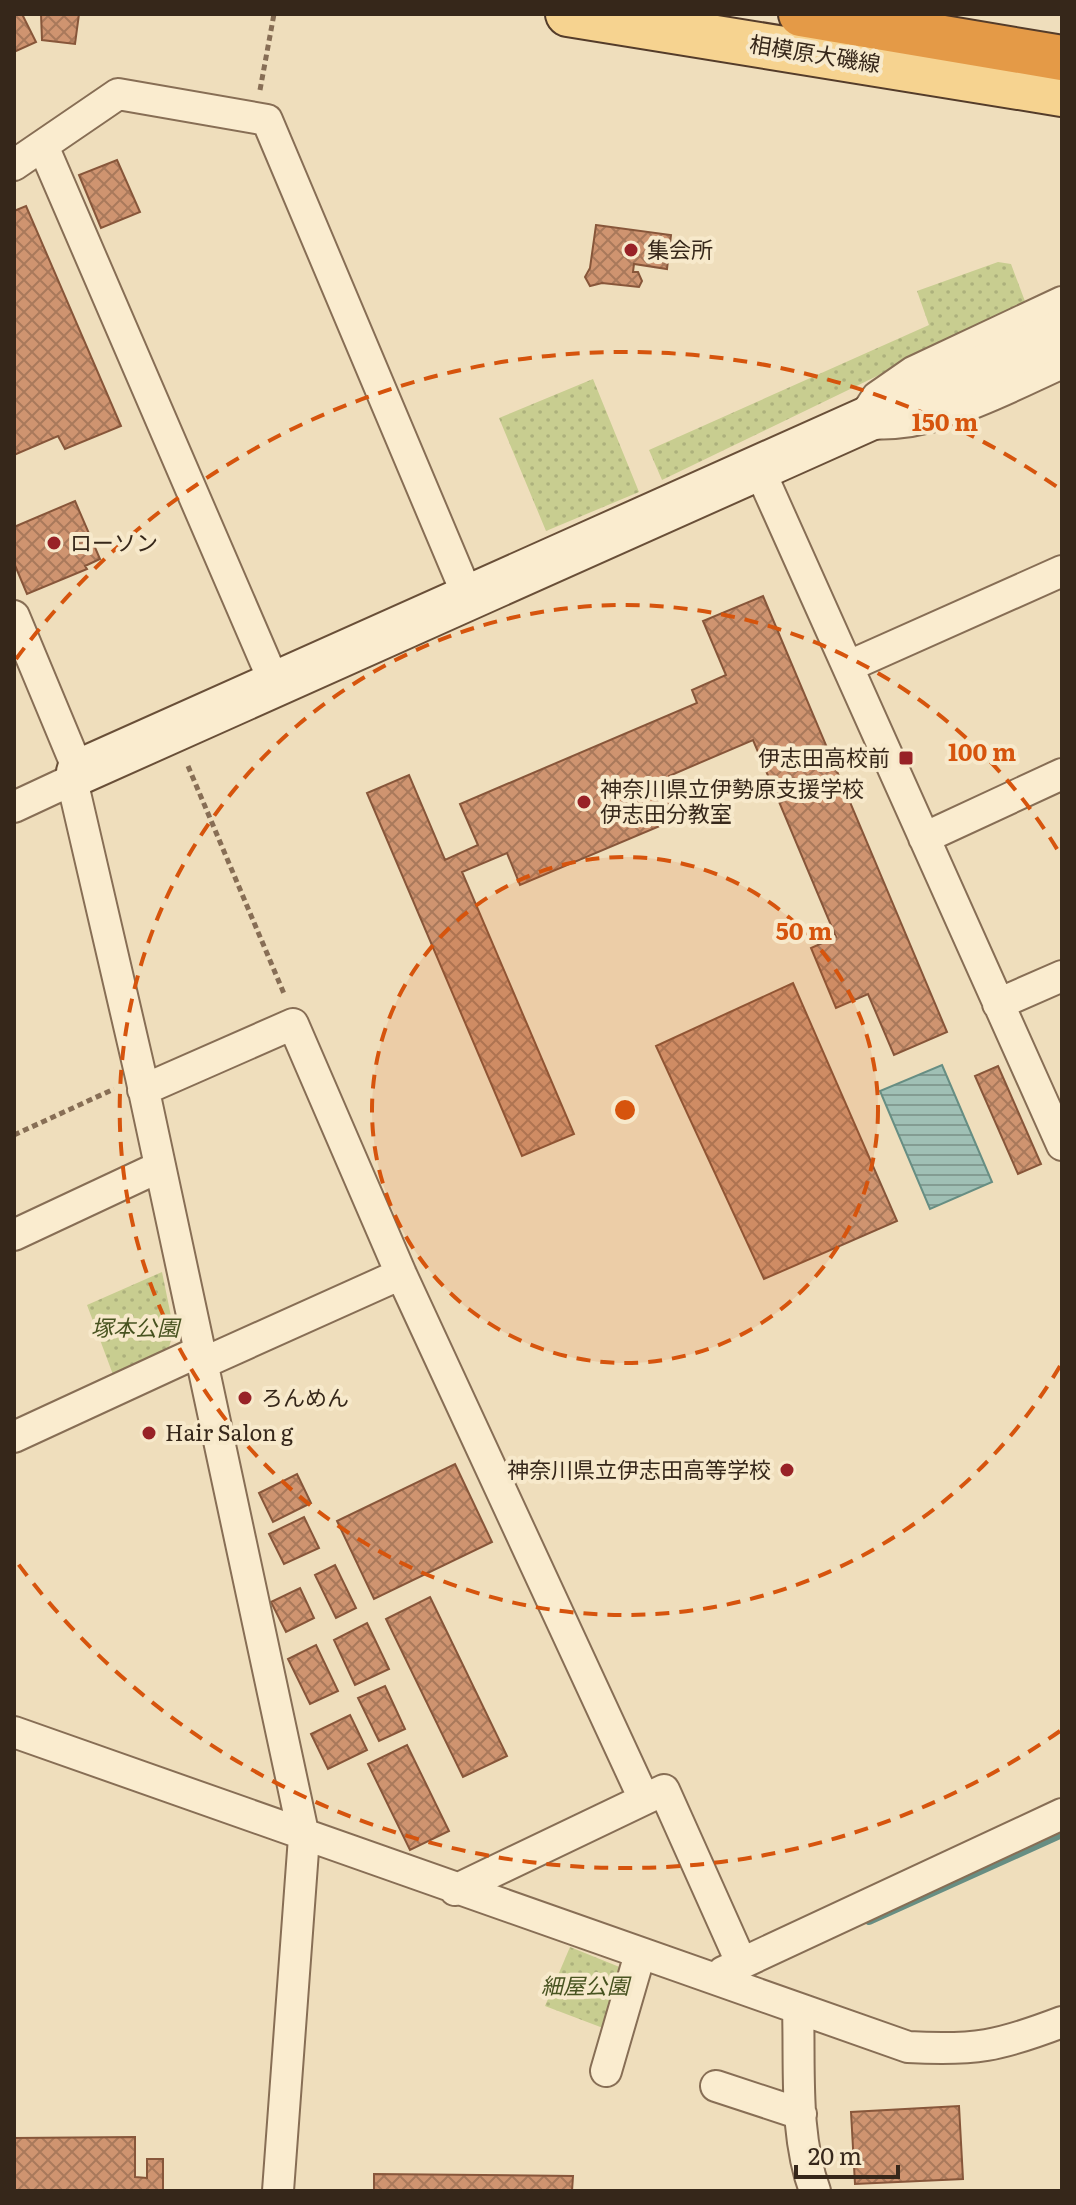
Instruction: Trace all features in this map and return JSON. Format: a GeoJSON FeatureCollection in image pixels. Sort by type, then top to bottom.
{"type":"FeatureCollection","features":[{"type":"Feature","properties":{"kind":"highway"},"geometry":{"type":"LineString","coordinates":[[801,14],[1062,58]]}},
{"type":"Feature","properties":{"kind":"main road","name":"相模原大磯線"},"geometry":{"type":"LineString","coordinates":[[568,14],[1062,94]]}},
{"type":"Feature","properties":{"kind":"street"},"geometry":{"type":"LineString","coordinates":[[14,165],[118,94],[267,120],[469,599]]}},
{"type":"Feature","properties":{"kind":"street"},"geometry":{"type":"LineString","coordinates":[[43,146],[275,684]]}},
{"type":"Feature","properties":{"kind":"street"},"geometry":{"type":"LineString","coordinates":[[860,423],[877,397],[913,372],[1062,302]]}},
{"type":"Feature","properties":{"kind":"street"},"geometry":{"type":"LineString","coordinates":[[14,807],[275,684],[1062,332]]}},
{"type":"Feature","properties":{"kind":"street"},"geometry":{"type":"LineString","coordinates":[[860,423],[889,426],[929,419],[1062,363]]}},
{"type":"Feature","properties":{"kind":"street"},"geometry":{"type":"LineString","coordinates":[[759,469],[1062,1145]]}},
{"type":"Feature","properties":{"kind":"street"},"geometry":{"type":"LineString","coordinates":[[849,666],[1062,571]]}},
{"type":"Feature","properties":{"kind":"street"},"geometry":{"type":"LineString","coordinates":[[14,616],[25,674],[76,776],[142,1083],[157,1168],[304,1837],[278,2191]]}},
{"type":"Feature","properties":{"kind":"street"},"geometry":{"type":"LineString","coordinates":[[924,838],[1062,774]]}},
{"type":"Feature","properties":{"kind":"street"},"geometry":{"type":"LineString","coordinates":[[998,1004],[1062,976]]}},
{"type":"Feature","properties":{"kind":"street"},"geometry":{"type":"LineString","coordinates":[[142,1083],[293,1024],[401,1274],[644,1799]]}},
{"type":"Feature","properties":{"kind":"street"},"geometry":{"type":"LineString","coordinates":[[14,1235],[157,1168]]}},
{"type":"Feature","properties":{"kind":"street"},"geometry":{"type":"LineString","coordinates":[[14,1437],[401,1274]]}},
{"type":"Feature","properties":{"kind":"street"},"geometry":{"type":"LineString","coordinates":[[14,1732],[304,1837],[908,2047],[949,2050],[1004,2044],[1062,2022]]}},
{"type":"Feature","properties":{"kind":"street"},"geometry":{"type":"LineString","coordinates":[[455,1890],[664,1790],[741,1962]]}},
{"type":"Feature","properties":{"kind":"street"},"geometry":{"type":"LineString","coordinates":[[711,1978],[1062,1814]]}},
{"type":"Feature","properties":{"kind":"street"},"geometry":{"type":"LineString","coordinates":[[606,2071],[640,1954]]}},
{"type":"Feature","properties":{"kind":"street"},"geometry":{"type":"LineString","coordinates":[[798,2009],[801,2114],[808,2174],[815,2191]]}},
{"type":"Feature","properties":{"kind":"street"},"geometry":{"type":"LineString","coordinates":[[716,2086],[801,2114]]}},
{"type":"Feature","properties":{"kind":"path"},"geometry":{"type":"LineString","coordinates":[[255,118],[274,14]]}},
{"type":"Feature","properties":{"kind":"path"},"geometry":{"type":"LineString","coordinates":[[174,730],[293,1024]]}},
{"type":"Feature","properties":{"kind":"path"},"geometry":{"type":"LineString","coordinates":[[14,1135],[142,1083]]}},
{"type":"Feature","properties":{"kind":"green space"},"geometry":{"type":"Polygon","coordinates":[[[998,262],[1011,264],[1026,304],[662,480],[649,450],[929,325],[917,291],[998,262]]]}},
{"type":"Feature","properties":{"kind":"green space"},"geometry":{"type":"Polygon","coordinates":[[[593,379],[639,492],[546,531],[499,418],[593,379]]]}},
{"type":"Feature","properties":{"kind":"green space","name":"塚本公園"},"geometry":{"type":"Polygon","coordinates":[[[162,1272],[174,1331],[165,1360],[115,1380],[87,1305],[162,1272]]]}},
{"type":"Feature","properties":{"kind":"green space","name":"細屋公園"},"geometry":{"type":"Polygon","coordinates":[[[570,1947],[622,1968],[603,2028],[545,2006],[570,1947]]]}},
{"type":"Feature","properties":{"kind":"water"},"geometry":{"type":"Polygon","coordinates":[[[942,1065],[992,1182],[930,1209],[880,1091],[942,1065]]]}},
{"type":"Feature","properties":{"kind":"building"},"geometry":{"type":"Polygon","coordinates":[[[14,14],[22,14],[36,42],[14,52],[14,14]]]}},
{"type":"Feature","properties":{"kind":"building"},"geometry":{"type":"Polygon","coordinates":[[[41,14],[79,14],[75,44],[42,40],[41,14]]]}},
{"type":"Feature","properties":{"kind":"building"},"geometry":{"type":"Polygon","coordinates":[[[117,160],[140,212],[101,228],[79,175],[117,160]]]}},
{"type":"Feature","properties":{"kind":"building"},"geometry":{"type":"Polygon","coordinates":[[[26,206],[121,426],[65,449],[58,436],[14,455],[14,211],[26,206]]]}},
{"type":"Feature","properties":{"kind":"building","name":"集会所"},"geometry":{"type":"Polygon","coordinates":[[[596,225],[671,235],[667,269],[634,264],[633,272],[638,272],[642,281],[639,287],[602,283],[590,286],[585,277],[590,268],[596,225]]]}},
{"type":"Feature","properties":{"kind":"building","name":"ローソン"},"geometry":{"type":"Polygon","coordinates":[[[75,501],[100,559],[85,566],[87,569],[27,594],[14,563],[14,527],[75,501]]]}},
{"type":"Feature","properties":{"kind":"building"},"geometry":{"type":"Polygon","coordinates":[[[763,596],[947,1032],[894,1055],[868,994],[836,1008],[811,948],[836,937],[753,740],[669,776],[686,815],[520,885],[507,853],[462,872],[574,1134],[522,1156],[367,793],[409,775],[445,860],[478,845],[460,804],[697,703],[692,690],[726,675],[703,621],[763,596]]]}},
{"type":"Feature","properties":{"kind":"building"},"geometry":{"type":"Polygon","coordinates":[[[793,983],[897,1221],[764,1279],[656,1046],[793,983]]]}},
{"type":"Feature","properties":{"kind":"building"},"geometry":{"type":"Polygon","coordinates":[[[998,1066],[1041,1164],[1018,1174],[975,1076],[998,1066]]]}},
{"type":"Feature","properties":{"kind":"building"},"geometry":{"type":"Polygon","coordinates":[[[455,1464],[492,1542],[374,1599],[337,1521],[455,1464]]]}},
{"type":"Feature","properties":{"kind":"building"},"geometry":{"type":"Polygon","coordinates":[[[297,1474],[311,1503],[273,1522],[259,1493],[297,1474]]]}},
{"type":"Feature","properties":{"kind":"building"},"geometry":{"type":"Polygon","coordinates":[[[304,1517],[319,1548],[284,1564],[269,1534],[304,1517]]]}},
{"type":"Feature","properties":{"kind":"building"},"geometry":{"type":"Polygon","coordinates":[[[335,1565],[356,1608],[336,1618],[315,1575],[335,1565]]]}},
{"type":"Feature","properties":{"kind":"building"},"geometry":{"type":"Polygon","coordinates":[[[300,1588],[314,1618],[286,1632],[271,1602],[300,1588]]]}},
{"type":"Feature","properties":{"kind":"building"},"geometry":{"type":"Polygon","coordinates":[[[430,1597],[507,1756],[463,1777],[386,1619],[430,1597]]]}},
{"type":"Feature","properties":{"kind":"building"},"geometry":{"type":"Polygon","coordinates":[[[367,1623],[389,1669],[355,1685],[334,1640],[367,1623]]]}},
{"type":"Feature","properties":{"kind":"building"},"geometry":{"type":"Polygon","coordinates":[[[316,1645],[338,1691],[310,1704],[288,1659],[316,1645]]]}},
{"type":"Feature","properties":{"kind":"building"},"geometry":{"type":"Polygon","coordinates":[[[385,1686],[405,1729],[379,1741],[358,1698],[385,1686]]]}},
{"type":"Feature","properties":{"kind":"building"},"geometry":{"type":"Polygon","coordinates":[[[350,1715],[367,1750],[328,1769],[311,1734],[350,1715]]]}},
{"type":"Feature","properties":{"kind":"building"},"geometry":{"type":"Polygon","coordinates":[[[407,1745],[449,1831],[410,1850],[368,1764],[407,1745]]]}},
{"type":"Feature","properties":{"kind":"building"},"geometry":{"type":"Polygon","coordinates":[[[959,2106],[963,2179],[855,2184],[851,2112],[959,2106]]]}},
{"type":"Feature","properties":{"kind":"building"},"geometry":{"type":"Polygon","coordinates":[[[135,2137],[135,2177],[147,2178],[147,2159],[163,2159],[163,2190],[168,2191],[14,2191],[14,2138],[135,2137]]]}},
{"type":"Feature","properties":{"kind":"building"},"geometry":{"type":"Polygon","coordinates":[[[374,2174],[573,2176],[572,2191],[374,2191],[374,2174]]]}},
{"type":"Feature","properties":{"kind":"waterway"},"geometry":{"type":"LineString","coordinates":[[869,1920],[1062,1833]]}},
{"type":"Feature","properties":{"kind":"place","name":"集会所"},"geometry":{"type":"Point","coordinates":[631,250]}},
{"type":"Feature","properties":{"kind":"place","name":"ローソン"},"geometry":{"type":"Point","coordinates":[54,543]}},
{"type":"Feature","properties":{"kind":"place","name":"伊志田高校前"},"geometry":{"type":"Point","coordinates":[906,758]}},
{"type":"Feature","properties":{"kind":"place","name":"神奈川県立伊勢原支援学校 伊志田分教室"},"geometry":{"type":"Point","coordinates":[584,802]}},
{"type":"Feature","properties":{"kind":"place","name":"ろんめん"},"geometry":{"type":"Point","coordinates":[245,1398]}},
{"type":"Feature","properties":{"kind":"place","name":"Hair Salon g"},"geometry":{"type":"Point","coordinates":[149,1433]}},
{"type":"Feature","properties":{"kind":"place","name":"神奈川県立伊志田高等学校"},"geometry":{"type":"Point","coordinates":[787,1470]}}]}
